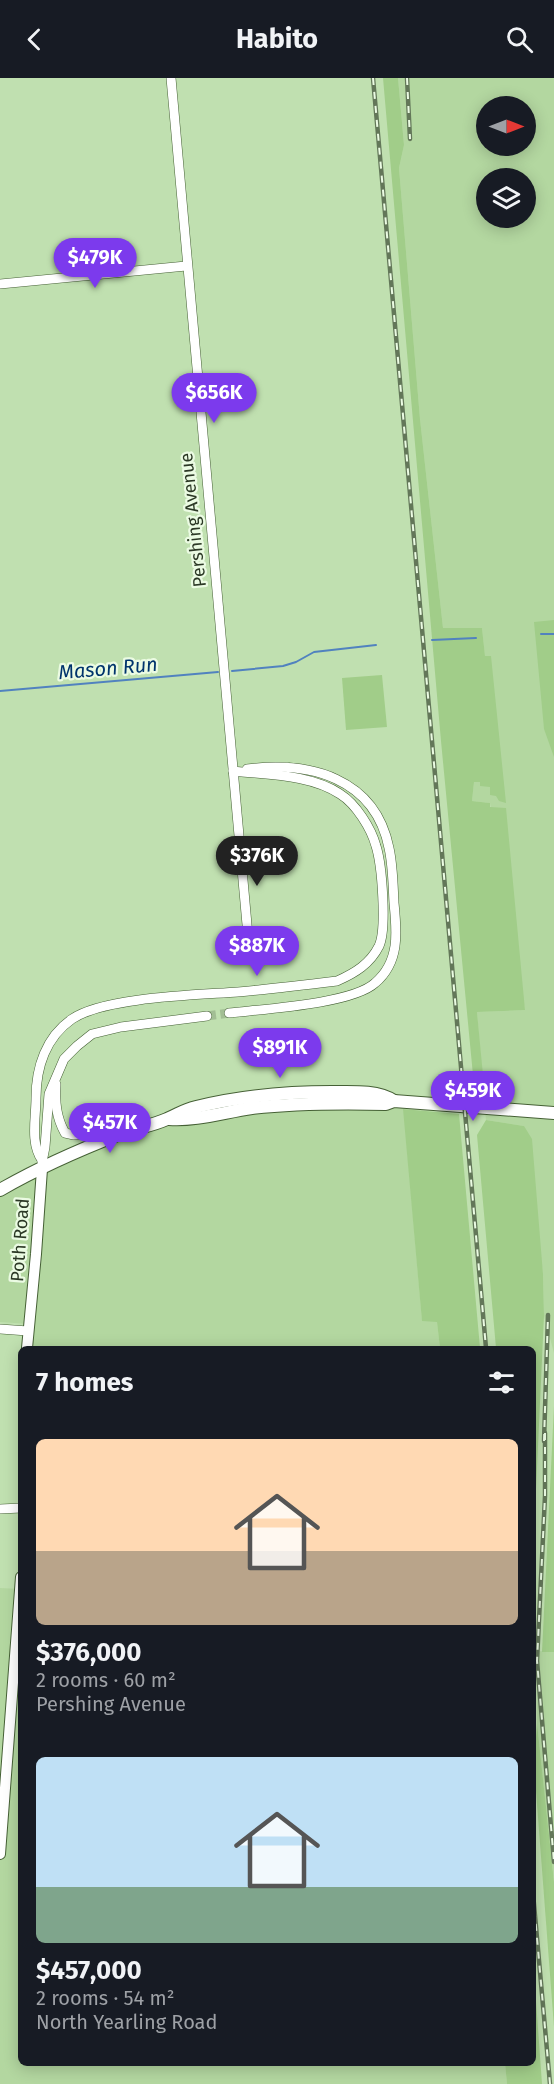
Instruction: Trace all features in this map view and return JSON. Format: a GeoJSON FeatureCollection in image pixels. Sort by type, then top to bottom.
{"type":"FeatureCollection","features":[{"type":"Feature","properties":{"kind":"main road"},"geometry":{"type":"LineString","coordinates":[[0,1190],[42,1164],[123,1133],[169,1119],[180,1111],[272,1095],[351,1092],[386,1096],[394,1101],[554,1113]]}},
{"type":"Feature","properties":{"kind":"street","name":"Pershing Avenue"},"geometry":{"type":"LineString","coordinates":[[171,78],[186,266],[250,958]]}},
{"type":"Feature","properties":{"kind":"street"},"geometry":{"type":"LineString","coordinates":[[0,284],[186,266]]}},
{"type":"Feature","properties":{"kind":"street"},"geometry":{"type":"LineString","coordinates":[[229,1013],[336,999],[360,993],[375,984],[388,969],[395,951],[396,929],[390,849],[385,832],[371,804],[359,792],[326,774],[309,771],[269,766],[233,771]]}},
{"type":"Feature","properties":{"kind":"street"},"geometry":{"type":"LineString","coordinates":[[42,1164],[35,1150],[36,1084],[42,1059],[55,1034],[73,1018],[98,1007],[146,1000],[337,981],[355,973],[370,960],[380,945],[383,925],[377,847],[370,829],[359,813],[342,795],[324,785],[298,779],[233,771]]}},
{"type":"Feature","properties":{"kind":"street"},"geometry":{"type":"LineString","coordinates":[[42,1164],[49,1094],[64,1059],[92,1034],[121,1027],[207,1016]]}},
{"type":"Feature","properties":{"kind":"street"},"geometry":{"type":"LineString","coordinates":[[56,1077],[56,1105],[59,1121],[65,1133],[100,1135],[123,1133]]}},
{"type":"Feature","properties":{"kind":"street","name":"Poth Road"},"geometry":{"type":"LineString","coordinates":[[27,1346],[42,1164]]}},
{"type":"Feature","properties":{"kind":"street"},"geometry":{"type":"LineString","coordinates":[[0,1329],[28,1331]]}},
{"type":"Feature","properties":{"kind":"street"},"geometry":{"type":"LineString","coordinates":[[0,1509],[18,1508]]}},
{"type":"Feature","properties":{"kind":"street"},"geometry":{"type":"LineString","coordinates":[[0,1854],[18,1617]]}},
{"type":"Feature","properties":{"kind":"shaded area"},"geometry":{"type":"Polygon","coordinates":[[[383,78],[398,78],[404,145],[399,168],[420,419],[443,628],[482,628],[485,656],[491,656],[506,803],[490,795],[490,787],[480,786],[480,782],[474,782],[472,801],[490,803],[490,807],[506,808],[525,1010],[477,1012],[485,1096],[475,1096],[441,741],[383,78]]]}},
{"type":"Feature","properties":{"kind":"shaded area"},"geometry":{"type":"Polygon","coordinates":[[[398,78],[554,78],[554,1353],[544,1316],[543,1274],[524,1126],[486,1120],[477,1012],[525,1010],[490,803],[472,801],[474,782],[480,782],[490,656],[485,657],[482,628],[443,628],[420,419],[399,168],[404,145],[398,78]]]}},
{"type":"Feature","properties":{"kind":"shaded area"},"geometry":{"type":"Polygon","coordinates":[[[554,620],[554,757],[544,729],[534,622],[554,620]]]}},
{"type":"Feature","properties":{"kind":"shaded area"},"geometry":{"type":"Polygon","coordinates":[[[382,675],[387,727],[346,730],[342,678],[382,675]]]}},
{"type":"Feature","properties":{"kind":"shaded area"},"geometry":{"type":"Polygon","coordinates":[[[246,1102],[403,1102],[422,1320],[437,1321],[440,1346],[27,1346],[28,1324],[0,1322],[0,1191],[99,1141],[246,1102]]]}},
{"type":"Feature","properties":{"kind":"shaded area"},"geometry":{"type":"Polygon","coordinates":[[[403,1109],[459,1114],[480,1346],[440,1346],[437,1322],[422,1321],[403,1109]]]}},
{"type":"Feature","properties":{"kind":"shaded area"},"geometry":{"type":"Polygon","coordinates":[[[486,1120],[524,1126],[532,1139],[543,1274],[544,1316],[536,1490],[536,1346],[496,1346],[477,1135],[486,1120]]]}},
{"type":"Feature","properties":{"kind":"shaded area"},"geometry":{"type":"Polygon","coordinates":[[[554,1406],[554,1652],[542,1652],[554,1406]]]}},
{"type":"Feature","properties":{"kind":"shaded area"},"geometry":{"type":"Polygon","coordinates":[[[0,1588],[18,1589],[18,2066],[505,2066],[507,2084],[0,2084],[0,1588]]]}},
{"type":"Feature","properties":{"kind":"shaded area"},"geometry":{"type":"Polygon","coordinates":[[[538,1651],[554,1652],[554,1882],[537,1723],[538,1651]]]}},
{"type":"Feature","properties":{"kind":"shaded area"},"geometry":{"type":"Polygon","coordinates":[[[537,1723],[554,1882],[554,2027],[536,1791],[537,1723]]]}},
{"type":"Feature","properties":{"kind":"shaded area"},"geometry":{"type":"Polygon","coordinates":[[[536,2001],[542,2084],[507,2084],[505,2066],[536,2066],[536,2001]]]}},
{"type":"Feature","properties":{"kind":"waterway","name":"Mason Run"},"geometry":{"type":"LineString","coordinates":[[541,634],[554,634]]}},
{"type":"Feature","properties":{"kind":"waterway","name":"Mason Run"},"geometry":{"type":"LineString","coordinates":[[432,640],[476,638]]}},
{"type":"Feature","properties":{"kind":"waterway","name":"Mason Run"},"geometry":{"type":"LineString","coordinates":[[232,671],[283,666],[314,652],[376,645]]}},
{"type":"Feature","properties":{"kind":"waterway","name":"Mason Run"},"geometry":{"type":"LineString","coordinates":[[0,691],[218,672]]}},
{"type":"Feature","properties":{"kind":"tunnel"},"geometry":{"type":"LineString","coordinates":[[207,1016],[229,1013]]}},
{"type":"Feature","properties":{"kind":"railway"},"geometry":{"type":"LineString","coordinates":[[373,78],[486,1346]]}},
{"type":"Feature","properties":{"kind":"railway"},"geometry":{"type":"LineString","coordinates":[[407,78],[410,139]]}},
{"type":"Feature","properties":{"kind":"railway"},"geometry":{"type":"LineString","coordinates":[[544,1441],[548,1315]]}},
{"type":"Feature","properties":{"kind":"railway"},"geometry":{"type":"LineString","coordinates":[[545,1433],[545,1496],[537,1661],[554,1862]]}},
{"type":"Feature","properties":{"kind":"railway"},"geometry":{"type":"LineString","coordinates":[[536,1927],[550,2084]]}}]}
